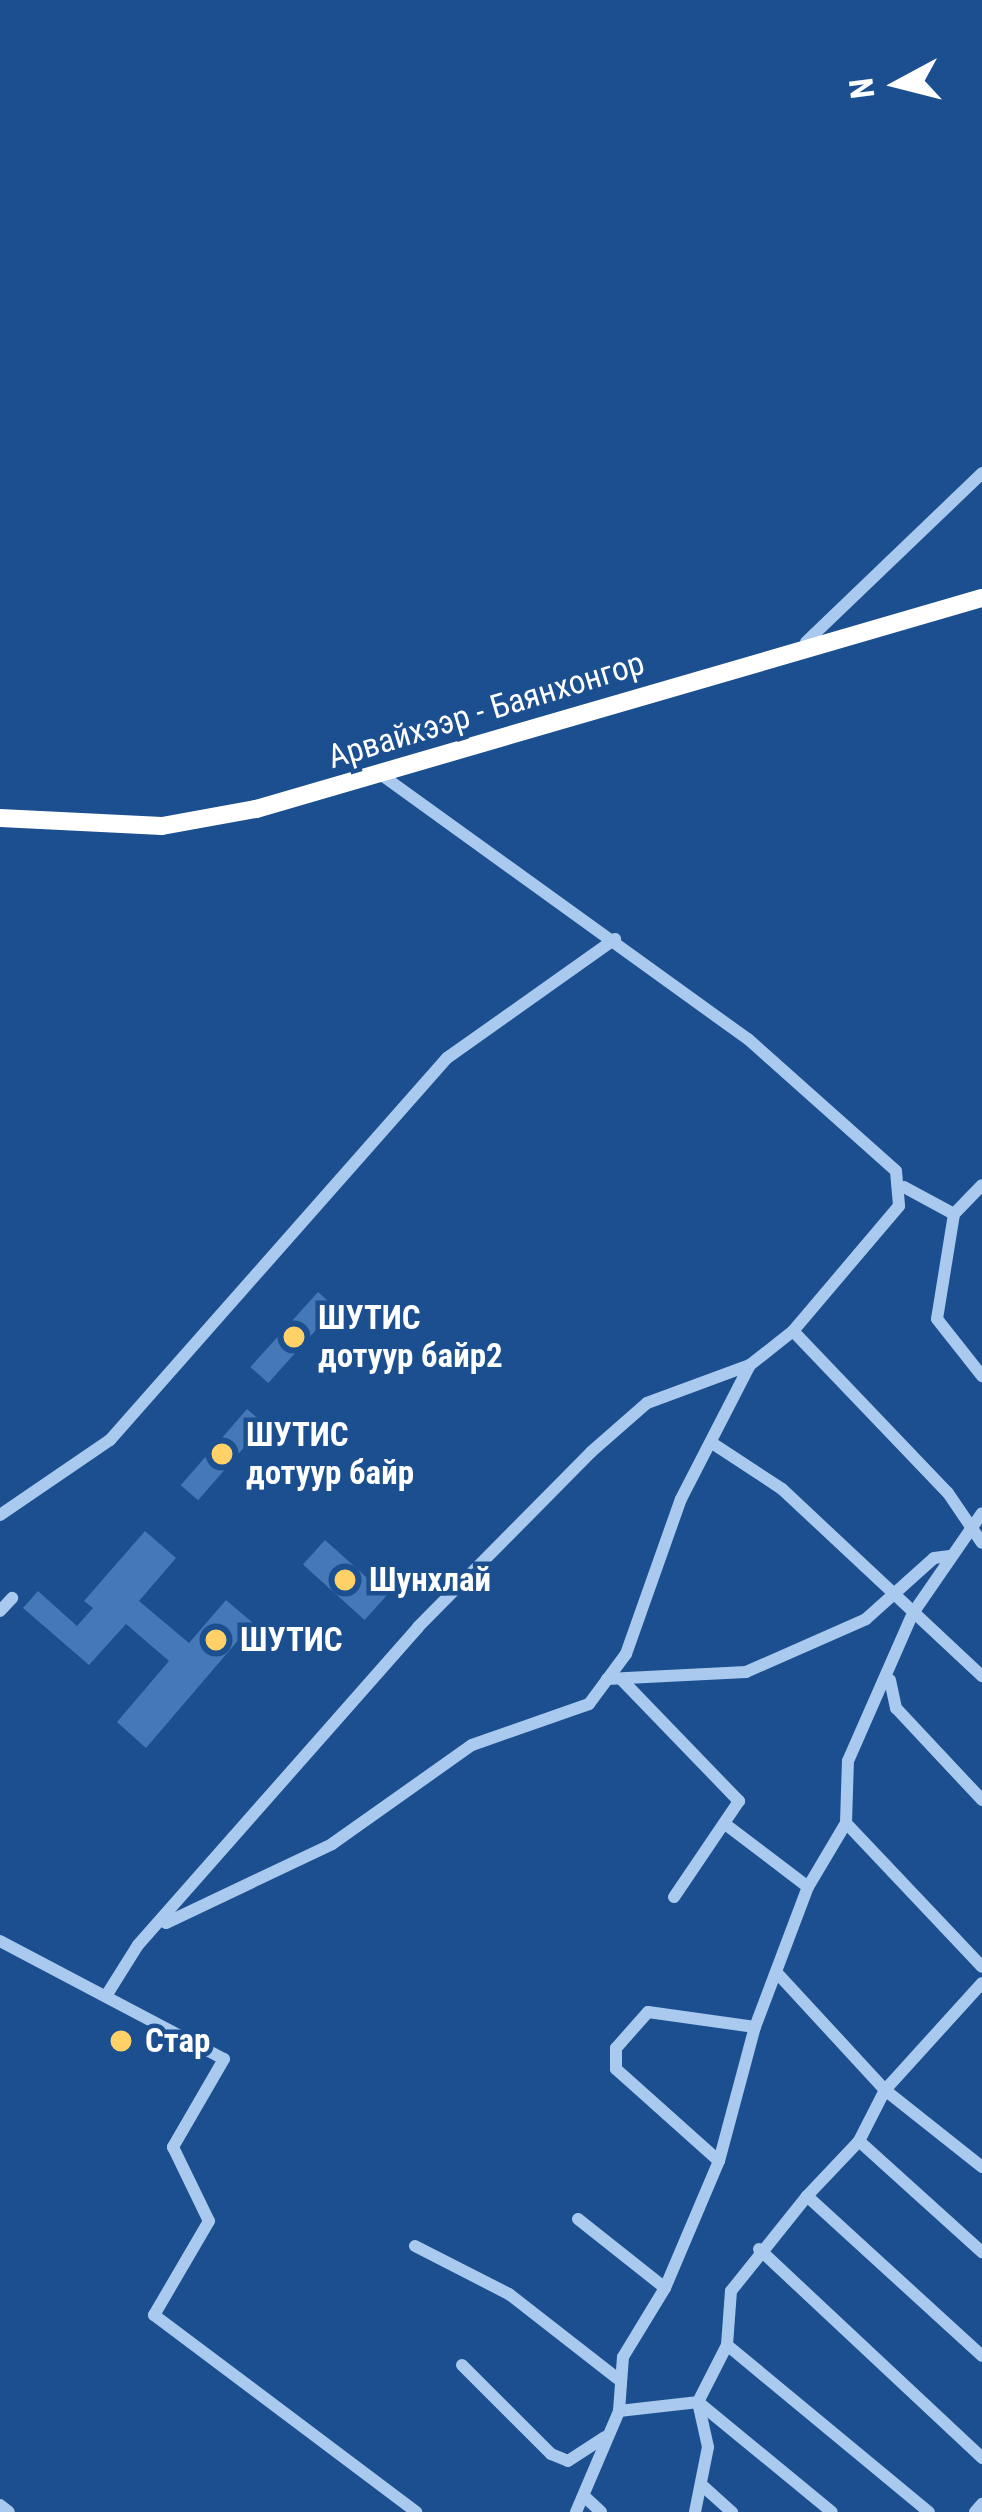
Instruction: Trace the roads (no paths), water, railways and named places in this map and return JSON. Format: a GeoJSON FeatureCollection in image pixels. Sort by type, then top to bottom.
{"type":"FeatureCollection","features":[{"type":"Feature","properties":{"kind":"highway","name":"Арвайхээр - Баянхонгор"},"geometry":{"type":"LineString","coordinates":[[0,818],[161,826],[383,776],[806,642],[982,598]]}},
{"type":"Feature","properties":{"kind":"street"},"geometry":{"type":"LineString","coordinates":[[806,642],[982,473]]}},
{"type":"Feature","properties":{"kind":"street"},"geometry":{"type":"LineString","coordinates":[[383,776],[748,1039],[904,1187],[954,1214]]}},
{"type":"Feature","properties":{"kind":"street"},"geometry":{"type":"LineString","coordinates":[[0,1515],[110,1440],[447,1058],[615,939]]}},
{"type":"Feature","properties":{"kind":"street"},"geometry":{"type":"LineString","coordinates":[[982,1185],[954,1214],[938,1319],[982,1376]]}},
{"type":"Feature","properties":{"kind":"street"},"geometry":{"type":"LineString","coordinates":[[106,1996],[161,1925],[418,1627],[591,1452],[647,1403],[750,1365],[794,1331],[899,1206],[904,1187]]}},
{"type":"Feature","properties":{"kind":"street"},"geometry":{"type":"LineString","coordinates":[[794,1331],[971,1524],[982,1544]]}},
{"type":"Feature","properties":{"kind":"street"},"geometry":{"type":"LineString","coordinates":[[161,1925],[332,1844],[472,1745],[589,1704],[614,1679],[626,1654],[681,1499],[750,1365]]}},
{"type":"Feature","properties":{"kind":"street"},"geometry":{"type":"LineString","coordinates":[[712,1443],[782,1489],[982,1676]]}},
{"type":"Feature","properties":{"kind":"street"},"geometry":{"type":"LineString","coordinates":[[576,2512],[619,2411],[617,2378],[665,2288],[719,2161],[755,2027],[808,1887],[846,1822],[848,1761],[889,1678],[913,1613],[982,1513]]}},
{"type":"Feature","properties":{"kind":"street"},"geometry":{"type":"LineString","coordinates":[[614,1679],[746,1672],[896,1597],[934,1558],[950,1556]]}},
{"type":"Feature","properties":{"kind":"street"},"geometry":{"type":"LineString","coordinates":[[0,1611],[12,1598]]}},
{"type":"Feature","properties":{"kind":"street"},"geometry":{"type":"LineString","coordinates":[[889,1678],[896,1708],[982,1799]]}},
{"type":"Feature","properties":{"kind":"street"},"geometry":{"type":"LineString","coordinates":[[614,1679],[735,1788],[729,1827],[674,1897]]}},
{"type":"Feature","properties":{"kind":"street"},"geometry":{"type":"LineString","coordinates":[[846,1822],[982,1967]]}},
{"type":"Feature","properties":{"kind":"street"},"geometry":{"type":"LineString","coordinates":[[729,1827],[808,1887]]}},
{"type":"Feature","properties":{"kind":"street"},"geometry":{"type":"LineString","coordinates":[[0,1941],[225,2060],[173,2146],[209,2221],[154,2309],[162,2330],[416,2512]]}},
{"type":"Feature","properties":{"kind":"street"},"geometry":{"type":"LineString","coordinates":[[778,1974],[884,2090],[982,2167]]}},
{"type":"Feature","properties":{"kind":"street"},"geometry":{"type":"LineString","coordinates":[[695,2512],[704,2486],[698,2402],[728,2344],[731,2291],[759,2249],[859,2141],[884,2090],[982,1983]]}},
{"type":"Feature","properties":{"kind":"street"},"geometry":{"type":"LineString","coordinates":[[719,2161],[616,2068],[616,2048],[648,2012],[755,2027]]}},
{"type":"Feature","properties":{"kind":"street"},"geometry":{"type":"LineString","coordinates":[[859,2141],[982,2252]]}},
{"type":"Feature","properties":{"kind":"street"},"geometry":{"type":"LineString","coordinates":[[807,2196],[982,2356]]}},
{"type":"Feature","properties":{"kind":"street"},"geometry":{"type":"LineString","coordinates":[[578,2219],[665,2288]]}},
{"type":"Feature","properties":{"kind":"street"},"geometry":{"type":"LineString","coordinates":[[415,2246],[509,2294],[617,2378]]}},
{"type":"Feature","properties":{"kind":"street"},"geometry":{"type":"LineString","coordinates":[[759,2249],[982,2458]]}},
{"type":"Feature","properties":{"kind":"street"},"geometry":{"type":"LineString","coordinates":[[728,2344],[928,2512]]}},
{"type":"Feature","properties":{"kind":"street"},"geometry":{"type":"LineString","coordinates":[[462,2366],[551,2454],[568,2461],[606,2436]]}},
{"type":"Feature","properties":{"kind":"street"},"geometry":{"type":"LineString","coordinates":[[619,2411],[698,2402],[832,2512]]}},
{"type":"Feature","properties":{"kind":"street"},"geometry":{"type":"LineString","coordinates":[[704,2486],[732,2512]]}},
{"type":"Feature","properties":{"kind":"street"},"geometry":{"type":"LineString","coordinates":[[585,2497],[601,2512]]}},
{"type":"Feature","properties":{"kind":"street"},"geometry":{"type":"LineString","coordinates":[[975,2512],[982,2504]]}},
{"type":"Feature","properties":{"kind":"street"},"geometry":{"type":"LineString","coordinates":[[0,2505],[9,2512]]}},
{"type":"Feature","properties":{"kind":"place","name":"ШУТИС дотуур байр2"},"geometry":{"type":"Point","coordinates":[294,1337]}},
{"type":"Feature","properties":{"kind":"place","name":"ШУТИС дотуур байр"},"geometry":{"type":"Point","coordinates":[222,1454]}},
{"type":"Feature","properties":{"kind":"place","name":"Шунхлай"},"geometry":{"type":"Point","coordinates":[345,1580]}},
{"type":"Feature","properties":{"kind":"place","name":"ШУТИС"},"geometry":{"type":"Point","coordinates":[216,1640]}},
{"type":"Feature","properties":{"kind":"place","name":"Стар"},"geometry":{"type":"Point","coordinates":[121,2041]}}]}
